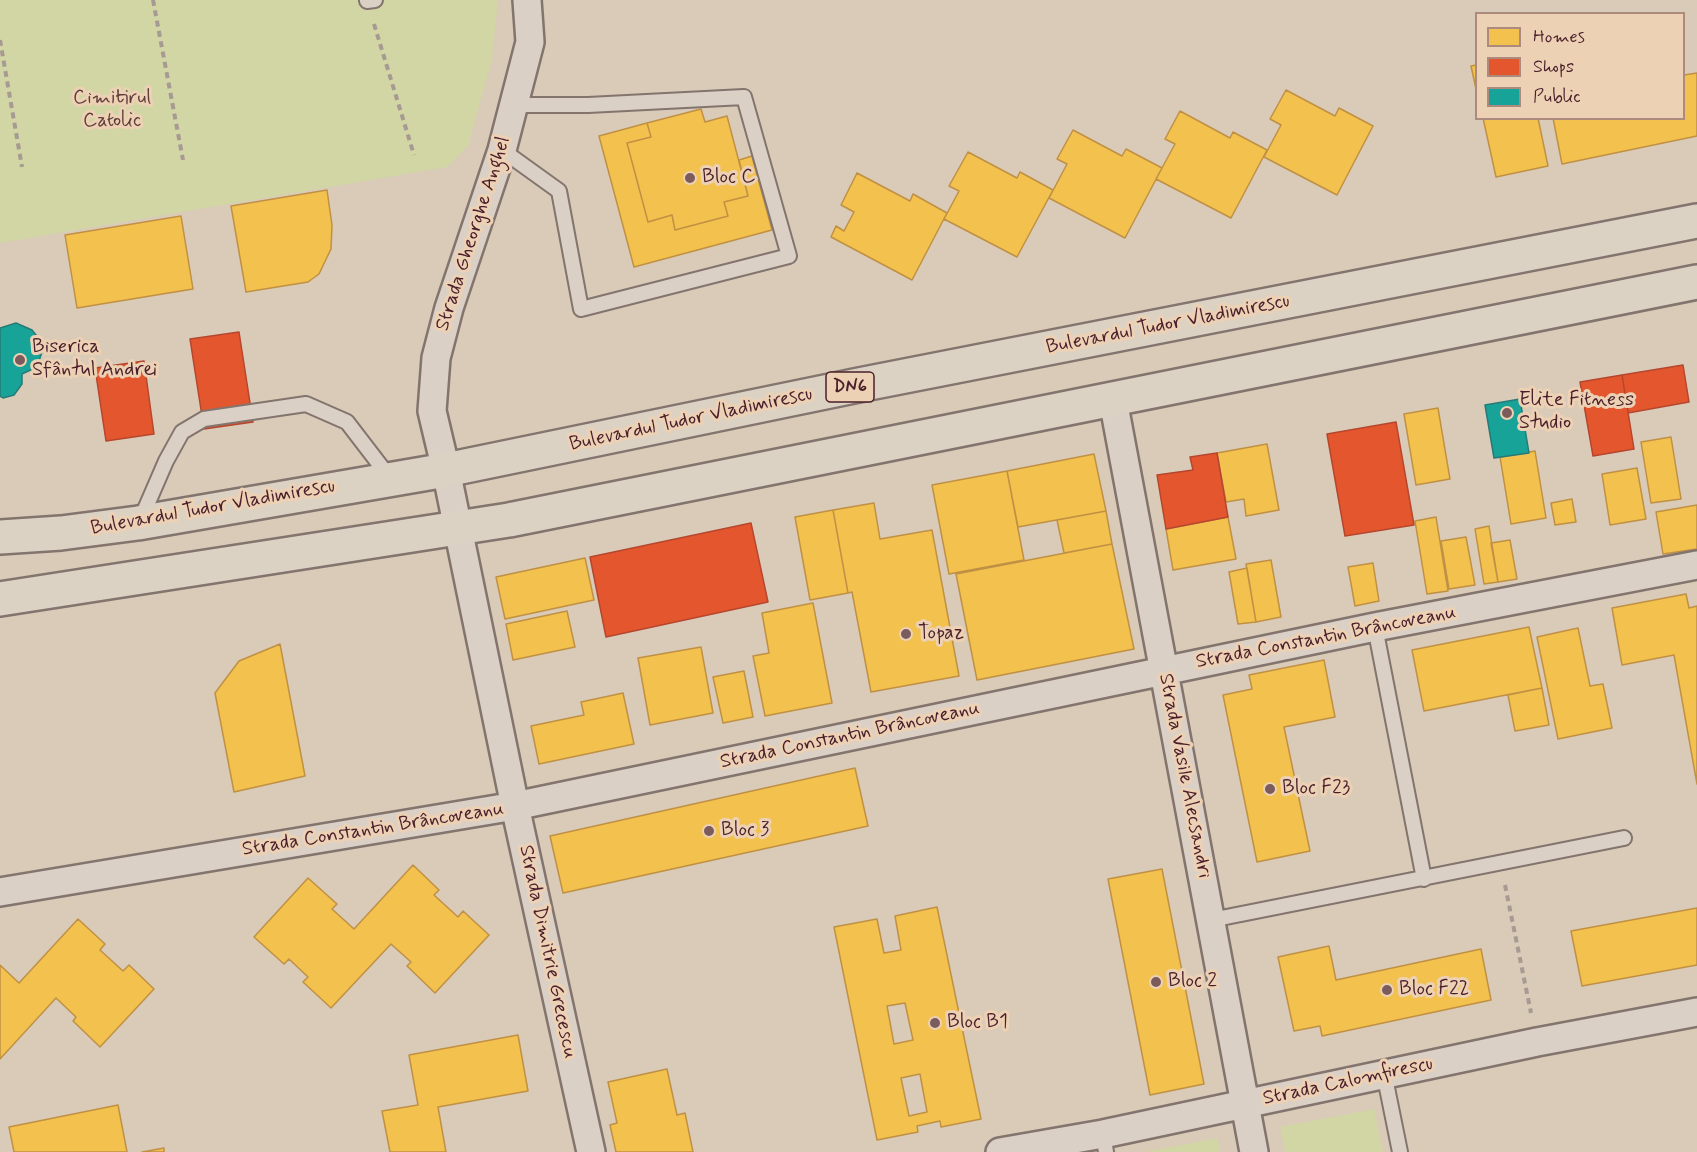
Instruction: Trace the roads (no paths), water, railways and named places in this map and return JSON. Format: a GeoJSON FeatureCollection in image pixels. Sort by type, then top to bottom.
{"type":"FeatureCollection","features":[{"type":"Feature","properties":{"kind":"main road","name":"Bulevardul Tudor Vladimirescu"},"geometry":{"type":"LineString","coordinates":[[0,537],[61,533],[138,523],[446,470],[860,385],[1697,221]]}},
{"type":"Feature","properties":{"kind":"main road"},"geometry":{"type":"LineString","coordinates":[[0,599],[509,520],[1697,282]]}},
{"type":"Feature","properties":{"kind":"street","name":"Strada Gheorghe Anghel"},"geometry":{"type":"LineString","coordinates":[[446,470],[432,411],[436,358],[514,105],[530,42],[527,0]]}},
{"type":"Feature","properties":{"kind":"street","name":"Strada Vasile Alecsandri"},"geometry":{"type":"LineString","coordinates":[[1113,400],[1254,1152]]}},
{"type":"Feature","properties":{"kind":"street","name":"Strada Dimitrie Grecescu"},"geometry":{"type":"LineString","coordinates":[[446,470],[515,806],[591,1152]]}},
{"type":"Feature","properties":{"kind":"street","name":"Strada Constantin Brâncoveanu"},"geometry":{"type":"LineString","coordinates":[[0,892],[515,806],[1376,627],[1697,565]]}},
{"type":"Feature","properties":{"kind":"street","name":"Strada Calomfirescu"},"geometry":{"type":"LineString","coordinates":[[1000,1152],[1104,1143],[1244,1104],[1537,1042],[1697,1012]]}},
{"type":"Feature","properties":{"kind":"lane"},"geometry":{"type":"LineString","coordinates":[[502,150],[559,191],[580,309],[789,256],[744,97],[588,105],[514,105]]}},
{"type":"Feature","properties":{"kind":"lane"},"geometry":{"type":"LineString","coordinates":[[138,523],[182,432],[204,419],[306,404],[347,422],[390,478]]}},
{"type":"Feature","properties":{"kind":"lane"},"geometry":{"type":"LineString","coordinates":[[1376,627],[1424,879]]}},
{"type":"Feature","properties":{"kind":"lane"},"geometry":{"type":"LineString","coordinates":[[1211,920],[1624,838]]}},
{"type":"Feature","properties":{"kind":"lane"},"geometry":{"type":"LineString","coordinates":[[1384,1074],[1400,1152]]}},
{"type":"Feature","properties":{"kind":"place","name":"Bloc C"},"geometry":{"type":"Point","coordinates":[690,178]}},
{"type":"Feature","properties":{"kind":"place","name":"Biserica Sfântul Andrei"},"geometry":{"type":"Point","coordinates":[20,360]}},
{"type":"Feature","properties":{"kind":"place","name":"Elite Fitness Studio"},"geometry":{"type":"Point","coordinates":[1507,413]}},
{"type":"Feature","properties":{"kind":"place","name":"Topaz"},"geometry":{"type":"Point","coordinates":[906,634]}},
{"type":"Feature","properties":{"kind":"place","name":"Bloc F23"},"geometry":{"type":"Point","coordinates":[1270,789]}},
{"type":"Feature","properties":{"kind":"place","name":"Bloc 3"},"geometry":{"type":"Point","coordinates":[709,831]}},
{"type":"Feature","properties":{"kind":"place","name":"Bloc 2"},"geometry":{"type":"Point","coordinates":[1156,982]}},
{"type":"Feature","properties":{"kind":"place","name":"Bloc F22"},"geometry":{"type":"Point","coordinates":[1387,990]}},
{"type":"Feature","properties":{"kind":"place","name":"Bloc B1"},"geometry":{"type":"Point","coordinates":[935,1023]}},
{"type":"Feature","properties":{"kind":"park label","name":"Cimitirul Catolic"},"geometry":{"type":"Point","coordinates":[112,110]}}]}
